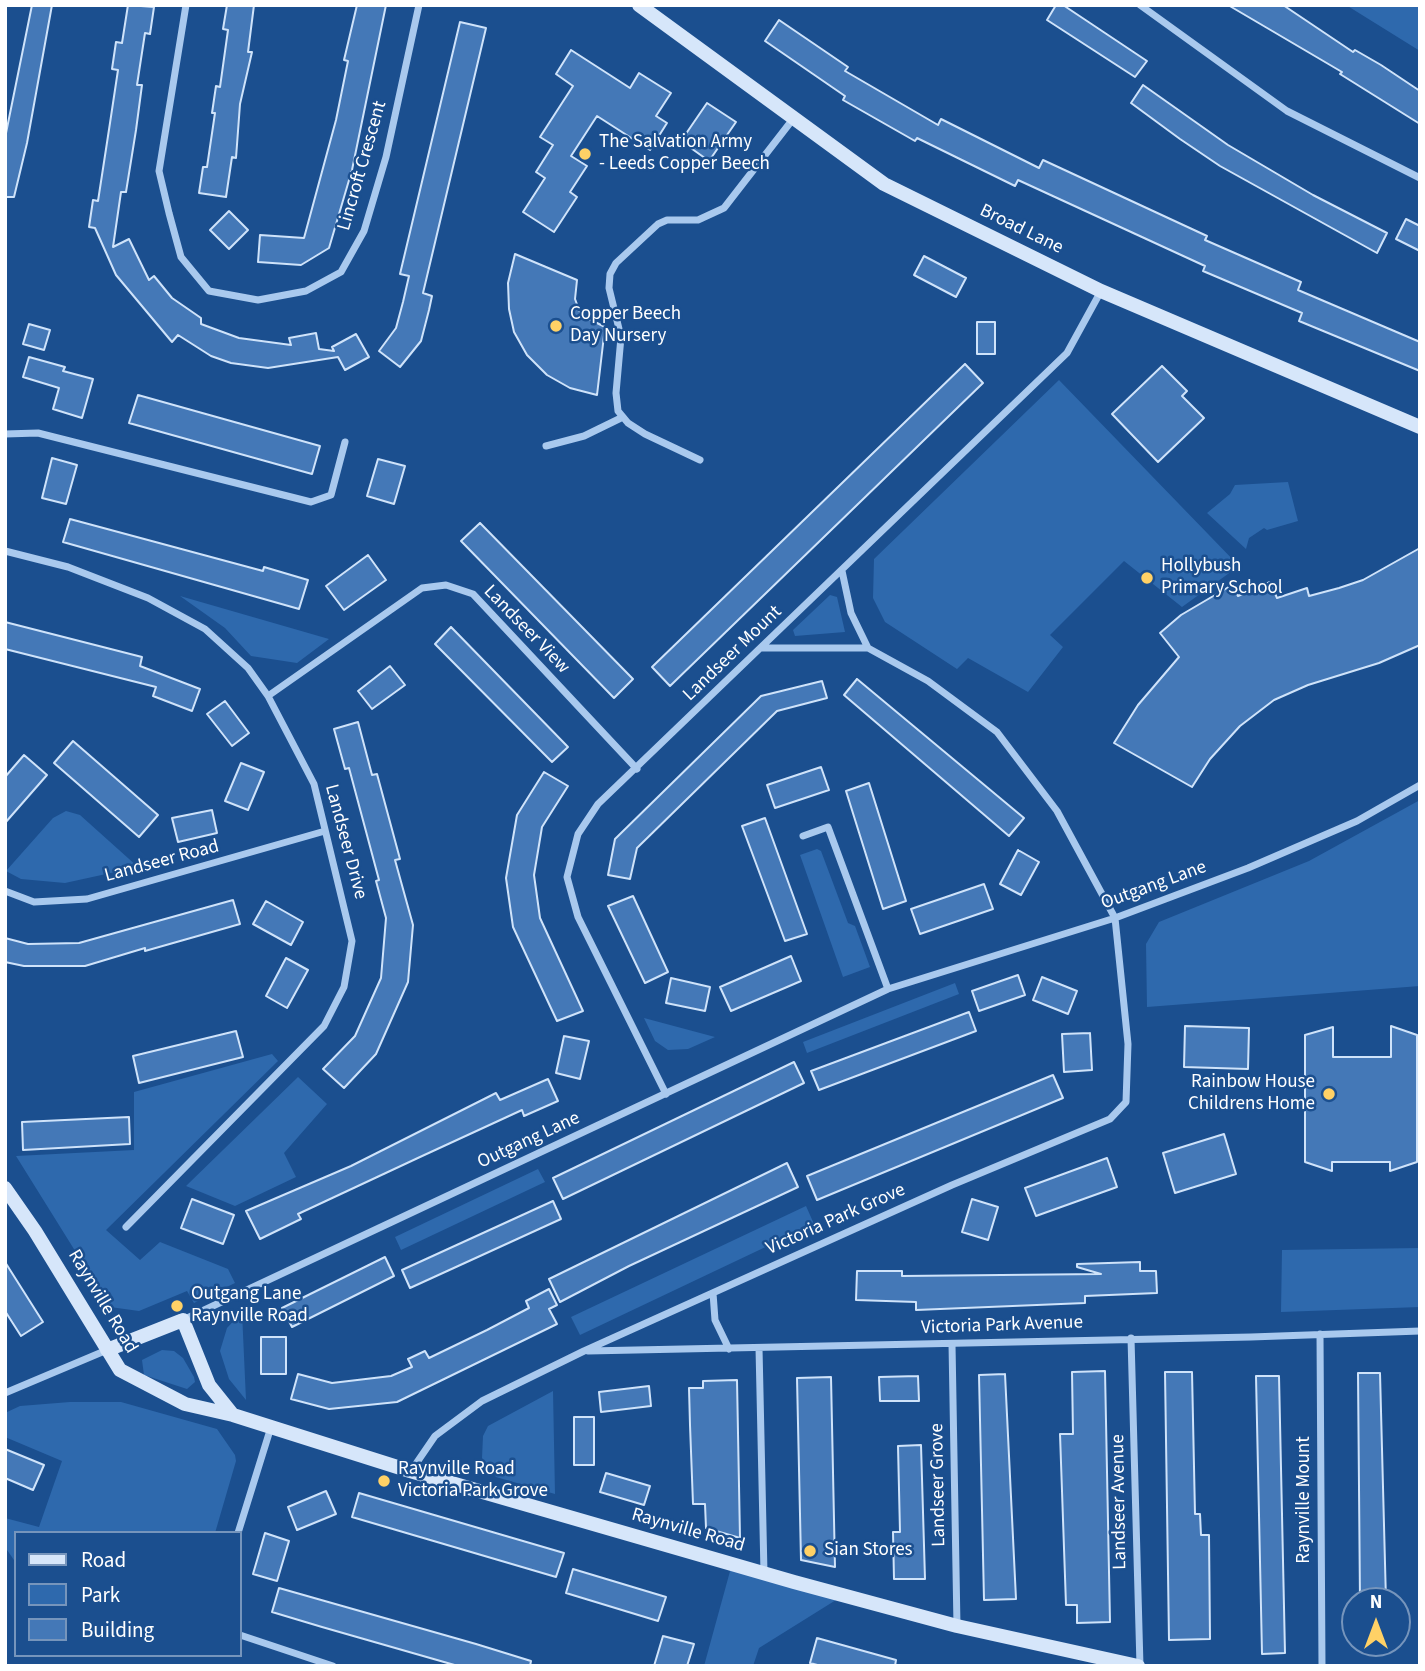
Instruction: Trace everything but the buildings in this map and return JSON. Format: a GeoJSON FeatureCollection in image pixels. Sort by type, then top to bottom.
{"type":"FeatureCollection","features":[{"type":"Feature","properties":{"kind":"street","name":"Lincroft Crescent"},"geometry":{"type":"LineString","coordinates":[[186,5],[159,171],[169,213],[181,257],[209,291],[258,300],[306,291],[341,272],[364,231],[386,157],[419,5]]}},
{"type":"Feature","properties":{"kind":"street"},"geometry":{"type":"LineString","coordinates":[[1140,5],[1287,111],[1420,178]]}},
{"type":"Feature","properties":{"kind":"street","name":"Broad Lane"},"geometry":{"type":"LineString","coordinates":[[644,6],[884,184],[1101,291],[1420,427]]}},
{"type":"Feature","properties":{"kind":"street"},"geometry":{"type":"LineString","coordinates":[[700,460],[645,434],[618,411],[616,393],[621,337],[609,289],[613,267],[659,224],[667,220],[698,220],[724,208],[793,119]]}},
{"type":"Feature","properties":{"kind":"street","name":"Landseer Mount"},"geometry":{"type":"LineString","coordinates":[[666,1094],[578,917],[567,877],[578,834],[598,804],[1067,353],[1101,291]]}},
{"type":"Feature","properties":{"kind":"street"},"geometry":{"type":"LineString","coordinates":[[546,446],[584,436],[623,417]]}},
{"type":"Feature","properties":{"kind":"street"},"geometry":{"type":"LineString","coordinates":[[5,434],[38,433],[311,502],[331,495],[345,442]]}},
{"type":"Feature","properties":{"kind":"street","name":"Landseer Drive"},"geometry":{"type":"LineString","coordinates":[[5,551],[68,567],[148,598],[205,629],[248,668],[268,696],[314,783],[352,941],[344,987],[324,1026],[126,1227]]}},
{"type":"Feature","properties":{"kind":"street"},"geometry":{"type":"LineString","coordinates":[[842,571],[851,613],[868,648]]}},
{"type":"Feature","properties":{"kind":"street","name":"Landseer View"},"geometry":{"type":"LineString","coordinates":[[268,696],[422,588],[446,585],[473,594],[637,769]]}},
{"type":"Feature","properties":{"kind":"street"},"geometry":{"type":"LineString","coordinates":[[762,648],[868,648],[928,681],[997,732],[1057,811],[1115,918]]}},
{"type":"Feature","properties":{"kind":"street","name":"Outgang Lane"},"geometry":{"type":"LineString","coordinates":[[183,1320],[888,989],[1115,918],[1248,868],[1357,821],[1420,785]]}},
{"type":"Feature","properties":{"kind":"street"},"geometry":{"type":"LineString","coordinates":[[803,836],[828,827],[888,989]]}},
{"type":"Feature","properties":{"kind":"street","name":"Landseer Road"},"geometry":{"type":"LineString","coordinates":[[5,891],[34,902],[87,898],[325,831]]}},
{"type":"Feature","properties":{"kind":"street","name":"Victoria Park Grove"},"geometry":{"type":"LineString","coordinates":[[411,1471],[435,1436],[482,1401],[584,1351],[952,1185],[1110,1119],[1126,1102],[1128,1044],[1115,918]]}},
{"type":"Feature","properties":{"kind":"street","name":"Raynville Road"},"geometry":{"type":"LineString","coordinates":[[5,1188],[41,1240],[120,1370],[159,1393],[185,1404],[233,1415],[411,1471],[764,1573],[957,1626],[1139,1666]]}},
{"type":"Feature","properties":{"kind":"street"},"geometry":{"type":"LineString","coordinates":[[713,1293],[715,1320],[729,1349]]}},
{"type":"Feature","properties":{"kind":"street"},"geometry":{"type":"LineString","coordinates":[[5,1393],[183,1320],[209,1385],[233,1415]]}},
{"type":"Feature","properties":{"kind":"street","name":"Victoria Park Avenue"},"geometry":{"type":"LineString","coordinates":[[584,1351],[1420,1331]]}},
{"type":"Feature","properties":{"kind":"street","name":"Raynville Mount"},"geometry":{"type":"LineString","coordinates":[[1320,1334],[1322,1666]]}},
{"type":"Feature","properties":{"kind":"street","name":"Landseer Avenue"},"geometry":{"type":"LineString","coordinates":[[1131,1338],[1139,1666]]}},
{"type":"Feature","properties":{"kind":"street","name":"Landseer Grove"},"geometry":{"type":"LineString","coordinates":[[952,1344],[957,1626]]}},
{"type":"Feature","properties":{"kind":"street"},"geometry":{"type":"LineString","coordinates":[[759,1348],[764,1573]]}},
{"type":"Feature","properties":{"kind":"street"},"geometry":{"type":"LineString","coordinates":[[239,1531],[271,1427]]}},
{"type":"Feature","properties":{"kind":"street"},"geometry":{"type":"LineString","coordinates":[[242,1636],[333,1666]]}},
{"type":"Feature","properties":{"kind":"green space"},"geometry":{"type":"Polygon","coordinates":[[[1346,5],[1420,5],[1420,51],[1346,5]]]}},
{"type":"Feature","properties":{"kind":"green space"},"geometry":{"type":"Polygon","coordinates":[[[1059,380],[1239,566],[1182,607],[1124,561],[1050,635],[1063,647],[1028,692],[968,658],[957,669],[885,622],[873,598],[874,559],[1059,380]]]}},
{"type":"Feature","properties":{"kind":"green space"},"geometry":{"type":"Polygon","coordinates":[[[1288,482],[1298,521],[1267,530],[1264,528],[1249,538],[1246,549],[1207,513],[1230,494],[1235,485],[1288,482]]]}},
{"type":"Feature","properties":{"kind":"green space"},"geometry":{"type":"Polygon","coordinates":[[[830,595],[837,597],[845,632],[795,636],[793,630],[830,595]]]}},
{"type":"Feature","properties":{"kind":"green space"},"geometry":{"type":"Polygon","coordinates":[[[180,596],[329,639],[297,663],[251,656],[225,628],[180,596]]]}},
{"type":"Feature","properties":{"kind":"green space"},"geometry":{"type":"Polygon","coordinates":[[[1420,800],[1420,986],[1147,1007],[1146,944],[1159,922],[1309,861],[1420,800]]]}},
{"type":"Feature","properties":{"kind":"green space"},"geometry":{"type":"Polygon","coordinates":[[[66,811],[80,815],[138,867],[65,883],[21,879],[6,871],[53,818],[66,811]]]}},
{"type":"Feature","properties":{"kind":"green space"},"geometry":{"type":"Polygon","coordinates":[[[817,849],[821,851],[848,923],[855,926],[870,967],[843,977],[800,855],[817,849]]]}},
{"type":"Feature","properties":{"kind":"green space"},"geometry":{"type":"Polygon","coordinates":[[[955,983],[959,994],[807,1053],[803,1042],[955,983]]]}},
{"type":"Feature","properties":{"kind":"green space"},"geometry":{"type":"Polygon","coordinates":[[[644,1018],[715,1037],[688,1049],[668,1050],[655,1041],[644,1018]]]}},
{"type":"Feature","properties":{"kind":"green space"},"geometry":{"type":"Polygon","coordinates":[[[272,1054],[278,1061],[106,1230],[140,1260],[160,1242],[228,1269],[235,1283],[194,1303],[187,1291],[139,1311],[110,1307],[16,1156],[134,1150],[134,1092],[272,1054]]]}},
{"type":"Feature","properties":{"kind":"green space"},"geometry":{"type":"Polygon","coordinates":[[[298,1077],[327,1104],[284,1153],[296,1177],[235,1206],[186,1186],[298,1077]]]}},
{"type":"Feature","properties":{"kind":"green space"},"geometry":{"type":"Polygon","coordinates":[[[538,1169],[545,1182],[401,1250],[395,1237],[538,1169]]]}},
{"type":"Feature","properties":{"kind":"green space"},"geometry":{"type":"Polygon","coordinates":[[[806,1206],[814,1224],[580,1335],[571,1317],[806,1206]]]}},
{"type":"Feature","properties":{"kind":"green space"},"geometry":{"type":"Polygon","coordinates":[[[1420,1248],[1420,1307],[1281,1312],[1282,1250],[1420,1248]]]}},
{"type":"Feature","properties":{"kind":"green space"},"geometry":{"type":"Polygon","coordinates":[[[242,1312],[246,1400],[229,1379],[220,1351],[227,1328],[242,1312]]]}},
{"type":"Feature","properties":{"kind":"green space"},"geometry":{"type":"Polygon","coordinates":[[[162,1350],[174,1351],[183,1358],[195,1382],[187,1389],[144,1375],[142,1360],[162,1350]]]}},
{"type":"Feature","properties":{"kind":"green space"},"geometry":{"type":"Polygon","coordinates":[[[553,1391],[555,1494],[496,1477],[482,1458],[483,1436],[488,1426],[553,1391]]]}},
{"type":"Feature","properties":{"kind":"green space"},"geometry":{"type":"Polygon","coordinates":[[[121,1402],[217,1429],[235,1455],[236,1461],[216,1531],[14,1531],[14,1560],[5,1547],[5,1518],[39,1527],[62,1461],[5,1437],[5,1413],[20,1406],[121,1402]]]}},
{"type":"Feature","properties":{"kind":"green space"},"geometry":{"type":"Polygon","coordinates":[[[732,1564],[844,1595],[759,1648],[753,1666],[704,1666],[732,1564]]]}},
{"type":"Feature","properties":{"kind":"place","name":"The Salvation Army - Leeds Copper Beech"},"geometry":{"type":"Point","coordinates":[585,154]}},
{"type":"Feature","properties":{"kind":"place","name":"Copper Beech Day Nursery"},"geometry":{"type":"Point","coordinates":[556,326]}},
{"type":"Feature","properties":{"kind":"place","name":"Hollybush Primary School"},"geometry":{"type":"Point","coordinates":[1147,578]}},
{"type":"Feature","properties":{"kind":"place","name":"Rainbow House Childrens Home"},"geometry":{"type":"Point","coordinates":[1329,1094]}},
{"type":"Feature","properties":{"kind":"place","name":"Outgang Lane Raynville Road"},"geometry":{"type":"Point","coordinates":[177,1306]}},
{"type":"Feature","properties":{"kind":"place","name":"Raynville Road Victoria Park Grove"},"geometry":{"type":"Point","coordinates":[384,1481]}},
{"type":"Feature","properties":{"kind":"place","name":"Sian Stores"},"geometry":{"type":"Point","coordinates":[810,1551]}}]}
